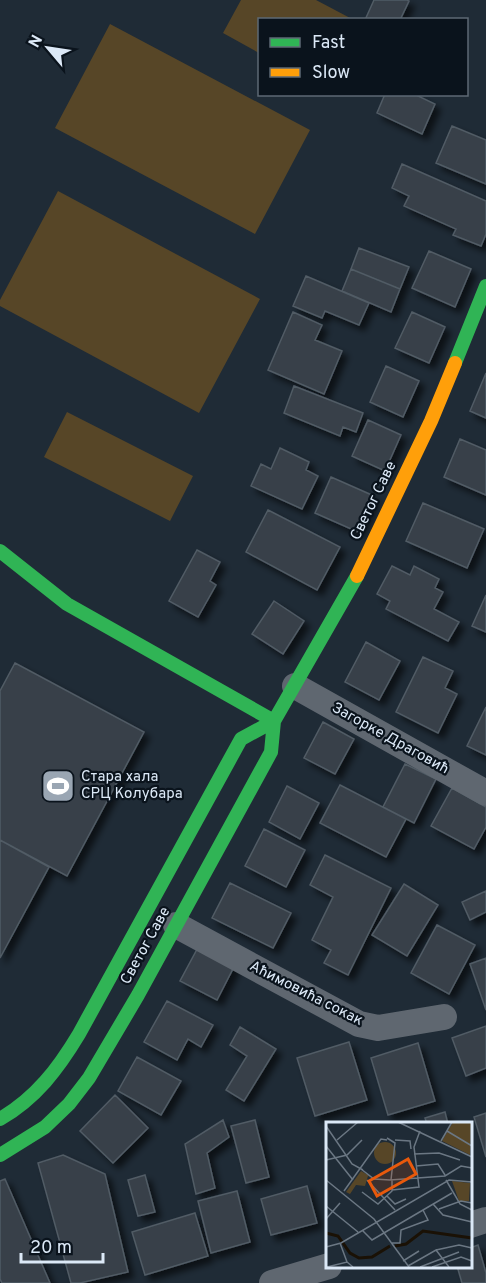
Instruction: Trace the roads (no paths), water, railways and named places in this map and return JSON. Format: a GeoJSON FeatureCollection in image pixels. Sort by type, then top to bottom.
{"type":"FeatureCollection","features":[{"type":"Feature","properties":{"kind":"street","name":"Светог Саве"},"geometry":{"type":"LineString","coordinates":[[0,1155],[45,1127],[69,1104],[89,1078],[176,925],[271,752],[274,721],[354,582],[431,422],[486,286]]}},
{"type":"Feature","properties":{"kind":"street"},"geometry":{"type":"LineString","coordinates":[[0,551],[67,604],[274,721]]}},
{"type":"Feature","properties":{"kind":"street","name":"Загорке Драговић"},"geometry":{"type":"LineString","coordinates":[[295,686],[486,793]]}},
{"type":"Feature","properties":{"kind":"street","name":"Светог Саве"},"geometry":{"type":"LineString","coordinates":[[0,1119],[32,1098],[56,1071],[79,1034],[242,739],[274,721]]}},
{"type":"Feature","properties":{"kind":"street","name":"Аћимовића сокак"},"geometry":{"type":"LineString","coordinates":[[176,925],[359,1024],[378,1028],[444,1017]]}},
{"type":"Feature","properties":{"kind":"street"},"geometry":{"type":"LineString","coordinates":[[471,1225],[486,1220]]}},
{"type":"Feature","properties":{"kind":"street"},"geometry":{"type":"LineString","coordinates":[[272,1283],[326,1267]]}},
{"type":"Feature","properties":{"kind":"place","name":"Стара хала СРЦ Колубара"},"geometry":{"type":"Point","coordinates":[58,786]}}]}
